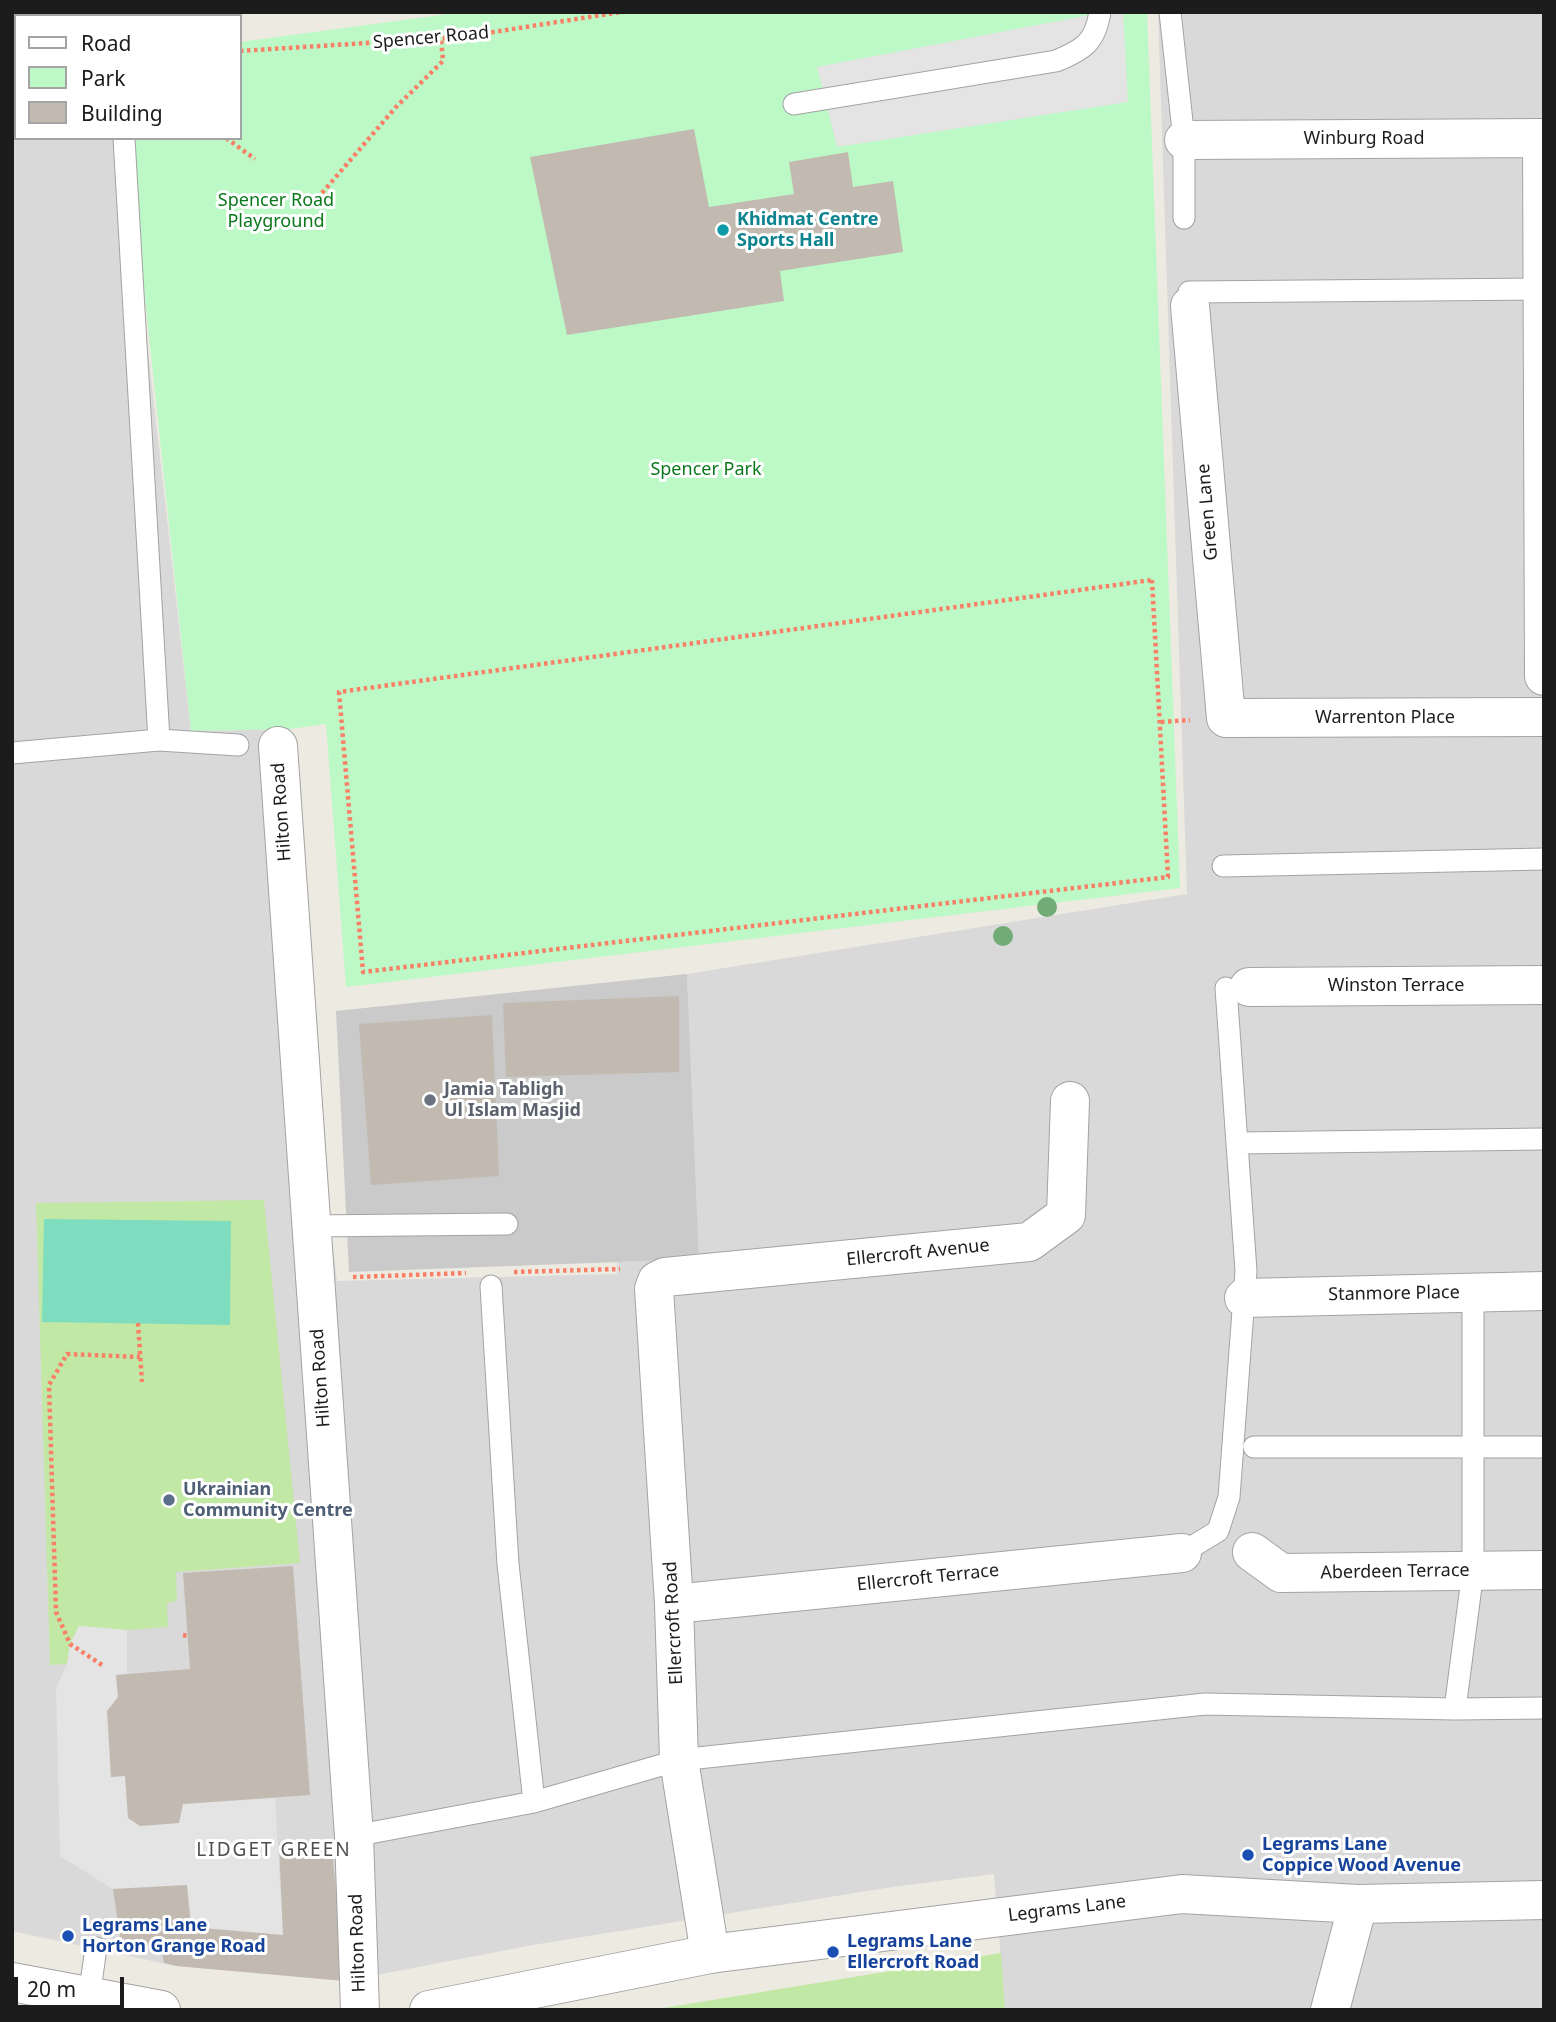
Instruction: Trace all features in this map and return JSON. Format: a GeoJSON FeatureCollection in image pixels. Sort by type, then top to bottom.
{"type":"FeatureCollection","features":[{"type":"Feature","properties":{"kind":"street","name":"Winburg Road"},"geometry":{"type":"LineString","coordinates":[[1184,141],[1543,138]]}},
{"type":"Feature","properties":{"kind":"street"},"geometry":{"type":"LineString","coordinates":[[1543,138],[1544,676]]}},
{"type":"Feature","properties":{"kind":"street","name":"Green Lane"},"geometry":{"type":"LineString","coordinates":[[1190,306],[1226,718]]}},
{"type":"Feature","properties":{"kind":"street","name":"Warrenton Place"},"geometry":{"type":"LineString","coordinates":[[1226,718],[1544,717]]}},
{"type":"Feature","properties":{"kind":"street","name":"Hilton Road"},"geometry":{"type":"LineString","coordinates":[[278,746],[311,1226],[344,1821],[360,2010]]}},
{"type":"Feature","properties":{"kind":"street","name":"Winston Terrace"},"geometry":{"type":"LineString","coordinates":[[1237,987],[1544,985]]}},
{"type":"Feature","properties":{"kind":"street","name":"Ellercroft Avenue"},"geometry":{"type":"LineString","coordinates":[[654,1289],[657,1282],[665,1278],[1029,1242],[1066,1215],[1070,1101]]}},
{"type":"Feature","properties":{"kind":"street","name":"Ellercroft Road"},"geometry":{"type":"LineString","coordinates":[[654,1289],[674,1604],[679,1760],[710,1954]]}},
{"type":"Feature","properties":{"kind":"street","name":"Stanmore Place"},"geometry":{"type":"LineString","coordinates":[[1244,1298],[1544,1291]]}},
{"type":"Feature","properties":{"kind":"street","name":"Aberdeen Terrace"},"geometry":{"type":"LineString","coordinates":[[1252,1552],[1281,1573],[1544,1570]]}},
{"type":"Feature","properties":{"kind":"street","name":"Ellercroft Terrace"},"geometry":{"type":"LineString","coordinates":[[674,1604],[1182,1553]]}},
{"type":"Feature","properties":{"kind":"street","name":"Legrams Lane"},"geometry":{"type":"LineString","coordinates":[[429,2010],[710,1954],[1182,1894],[1358,1904],[1544,1899]]}},
{"type":"Feature","properties":{"kind":"street"},"geometry":{"type":"LineString","coordinates":[[1330,2010],[1358,1904]]}},
{"type":"Feature","properties":{"kind":"street"},"geometry":{"type":"LineString","coordinates":[[12,1982],[68,1999],[161,2010]]}},
{"type":"Feature","properties":{"kind":"lane"},"geometry":{"type":"LineString","coordinates":[[794,104],[1056,61],[1077,52],[1087,44],[1096,30],[1100,12]]}},
{"type":"Feature","properties":{"kind":"lane"},"geometry":{"type":"LineString","coordinates":[[1170,12],[1184,141],[1184,218]]}},
{"type":"Feature","properties":{"kind":"lane"},"geometry":{"type":"LineString","coordinates":[[124,140],[159,740]]}},
{"type":"Feature","properties":{"kind":"lane"},"geometry":{"type":"LineString","coordinates":[[1190,306],[1189,292],[1543,289]]}},
{"type":"Feature","properties":{"kind":"lane"},"geometry":{"type":"LineString","coordinates":[[12,753],[159,740],[238,745]]}},
{"type":"Feature","properties":{"kind":"lane"},"geometry":{"type":"LineString","coordinates":[[1223,866],[1544,859]]}},
{"type":"Feature","properties":{"kind":"lane"},"geometry":{"type":"LineString","coordinates":[[1182,1553],[1218,1531],[1229,1497],[1246,1270],[1238,1143],[1237,987]]}},
{"type":"Feature","properties":{"kind":"lane"},"geometry":{"type":"LineString","coordinates":[[1238,1143],[1544,1139]]}},
{"type":"Feature","properties":{"kind":"lane"},"geometry":{"type":"LineString","coordinates":[[311,1226],[507,1224]]}},
{"type":"Feature","properties":{"kind":"lane"},"geometry":{"type":"LineString","coordinates":[[491,1286],[508,1564],[534,1802]]}},
{"type":"Feature","properties":{"kind":"lane"},"geometry":{"type":"LineString","coordinates":[[1455,1709],[1473,1571],[1473,1292]]}},
{"type":"Feature","properties":{"kind":"lane"},"geometry":{"type":"LineString","coordinates":[[1254,1447],[1544,1447]]}},
{"type":"Feature","properties":{"kind":"lane"},"geometry":{"type":"LineString","coordinates":[[344,1821],[534,1802],[679,1760],[1205,1704],[1544,1708]]}},
{"type":"Feature","properties":{"kind":"lane"},"geometry":{"type":"LineString","coordinates":[[68,1999],[96,1948]]}},
{"type":"Feature","properties":{"kind":"path","name":"Spencer Road"},"geometry":{"type":"LineString","coordinates":[[242,51],[441,39],[621,12]]}},
{"type":"Feature","properties":{"kind":"path"},"geometry":{"type":"LineString","coordinates":[[322,193],[396,107],[443,61],[441,39]]}},
{"type":"Feature","properties":{"kind":"path"},"geometry":{"type":"LineString","coordinates":[[229,140],[255,159]]}},
{"type":"Feature","properties":{"kind":"path"},"geometry":{"type":"LineString","coordinates":[[1152,580],[1168,877],[363,972],[338,692],[1152,580]]}},
{"type":"Feature","properties":{"kind":"path"},"geometry":{"type":"LineString","coordinates":[[138,1323],[142,1382]]}},
{"type":"Feature","properties":{"kind":"path"},"geometry":{"type":"LineString","coordinates":[[102,1665],[70,1644],[56,1612],[49,1385],[67,1354],[140,1357]]}},
{"type":"Feature","properties":{"kind":"shaded area"},"geometry":{"type":"Polygon","coordinates":[[[12,12],[107,12],[14,14],[14,140],[124,140],[191,731],[290,729],[303,999],[337,1281],[617,1274],[617,1262],[699,1259],[687,974],[1187,894],[1158,12],[1544,12],[1544,2010],[1005,2010],[994,1874],[892,1887],[533,1945],[345,1981],[176,1966],[12,1931],[12,12]]]}},
{"type":"Feature","properties":{"kind":"shaded area"},"geometry":{"type":"Polygon","coordinates":[[[1123,12],[1128,102],[837,147],[817,67],[1100,13],[1123,12]]]}},
{"type":"Feature","properties":{"kind":"shaded area"},"geometry":{"type":"Polygon","coordinates":[[[687,974],[699,1259],[349,1272],[336,1011],[687,974]]]}},
{"type":"Feature","properties":{"kind":"shaded area"},"geometry":{"type":"Polygon","coordinates":[[[79,1626],[127,1630],[127,1674],[116,1675],[118,1697],[111,1777],[125,1776],[128,1818],[140,1826],[178,1823],[183,1804],[275,1798],[283,1935],[191,1927],[187,1885],[113,1889],[60,1856],[56,1688],[67,1664],[70,1644],[79,1626]]]}},
{"type":"Feature","properties":{"kind":"green space","name":"Spencer Park"},"geometry":{"type":"Polygon","coordinates":[[[463,12],[1147,12],[1180,888],[346,987],[326,724],[290,729],[191,731],[128,140],[242,140],[242,42],[463,12]]]}},
{"type":"Feature","properties":{"kind":"green space"},"geometry":{"type":"Polygon","coordinates":[[[264,1200],[300,1563],[176,1572],[177,1601],[167,1603],[168,1627],[127,1630],[79,1626],[70,1644],[67,1664],[50,1665],[36,1203],[264,1200]]]}},
{"type":"Feature","properties":{"kind":"green space"},"geometry":{"type":"Polygon","coordinates":[[[44,1219],[231,1221],[230,1325],[42,1322],[44,1219]]]}},
{"type":"Feature","properties":{"kind":"green space"},"geometry":{"type":"Polygon","coordinates":[[[1001,1953],[1005,2010],[651,2010],[1001,1953]]]}},
{"type":"Feature","properties":{"kind":"building","name":"Khidmat Centre Sports Hall"},"geometry":{"type":"Polygon","coordinates":[[[694,129],[709,207],[794,194],[789,162],[848,152],[853,187],[893,181],[903,252],[780,271],[784,301],[567,335],[530,157],[694,129]]]}},
{"type":"Feature","properties":{"kind":"building","name":"Jamia Tabligh Ul Islam Masjid"},"geometry":{"type":"Polygon","coordinates":[[[679,996],[679,1072],[506,1077],[503,1003],[679,996]]]}},
{"type":"Feature","properties":{"kind":"building","name":"Jamia Tabligh Ul Islam Masjid"},"geometry":{"type":"Polygon","coordinates":[[[492,1015],[499,1176],[371,1185],[359,1024],[492,1015]]]}},
{"type":"Feature","properties":{"kind":"building"},"geometry":{"type":"Polygon","coordinates":[[[293,1566],[310,1795],[183,1804],[179,1823],[140,1826],[128,1818],[125,1776],[111,1777],[107,1711],[118,1697],[116,1675],[190,1669],[183,1573],[293,1566]]]}},
{"type":"Feature","properties":{"kind":"building"},"geometry":{"type":"Polygon","coordinates":[[[331,1840],[345,1981],[176,1966],[164,1963],[161,1948],[121,1944],[113,1889],[187,1885],[191,1927],[283,1935],[279,1843],[331,1840]]]}},
{"type":"Feature","properties":{"kind":"place","name":"Khidmat Centre Sports Hall"},"geometry":{"type":"Point","coordinates":[723,230]}},
{"type":"Feature","properties":{"kind":"place","name":"Jamia Tabligh Ul Islam Masjid"},"geometry":{"type":"Point","coordinates":[430,1100]}},
{"type":"Feature","properties":{"kind":"place","name":"Ukrainian Community Centre"},"geometry":{"type":"Point","coordinates":[169,1500]}},
{"type":"Feature","properties":{"kind":"place","name":"Legrams Lane Coppice Wood Avenue"},"geometry":{"type":"Point","coordinates":[1248,1855]}},
{"type":"Feature","properties":{"kind":"place","name":"Legrams Lane Horton Grange Road"},"geometry":{"type":"Point","coordinates":[68,1936]}},
{"type":"Feature","properties":{"kind":"place","name":"Legrams Lane Ellercroft Road"},"geometry":{"type":"Point","coordinates":[833,1952]}},
{"type":"Feature","properties":{"kind":"district","name":"LIDGET GREEN"},"geometry":{"type":"Point","coordinates":[274,1851]}},
{"type":"Feature","properties":{"kind":"park label","name":"Spencer Road Playground"},"geometry":{"type":"Point","coordinates":[276,211]}}]}
